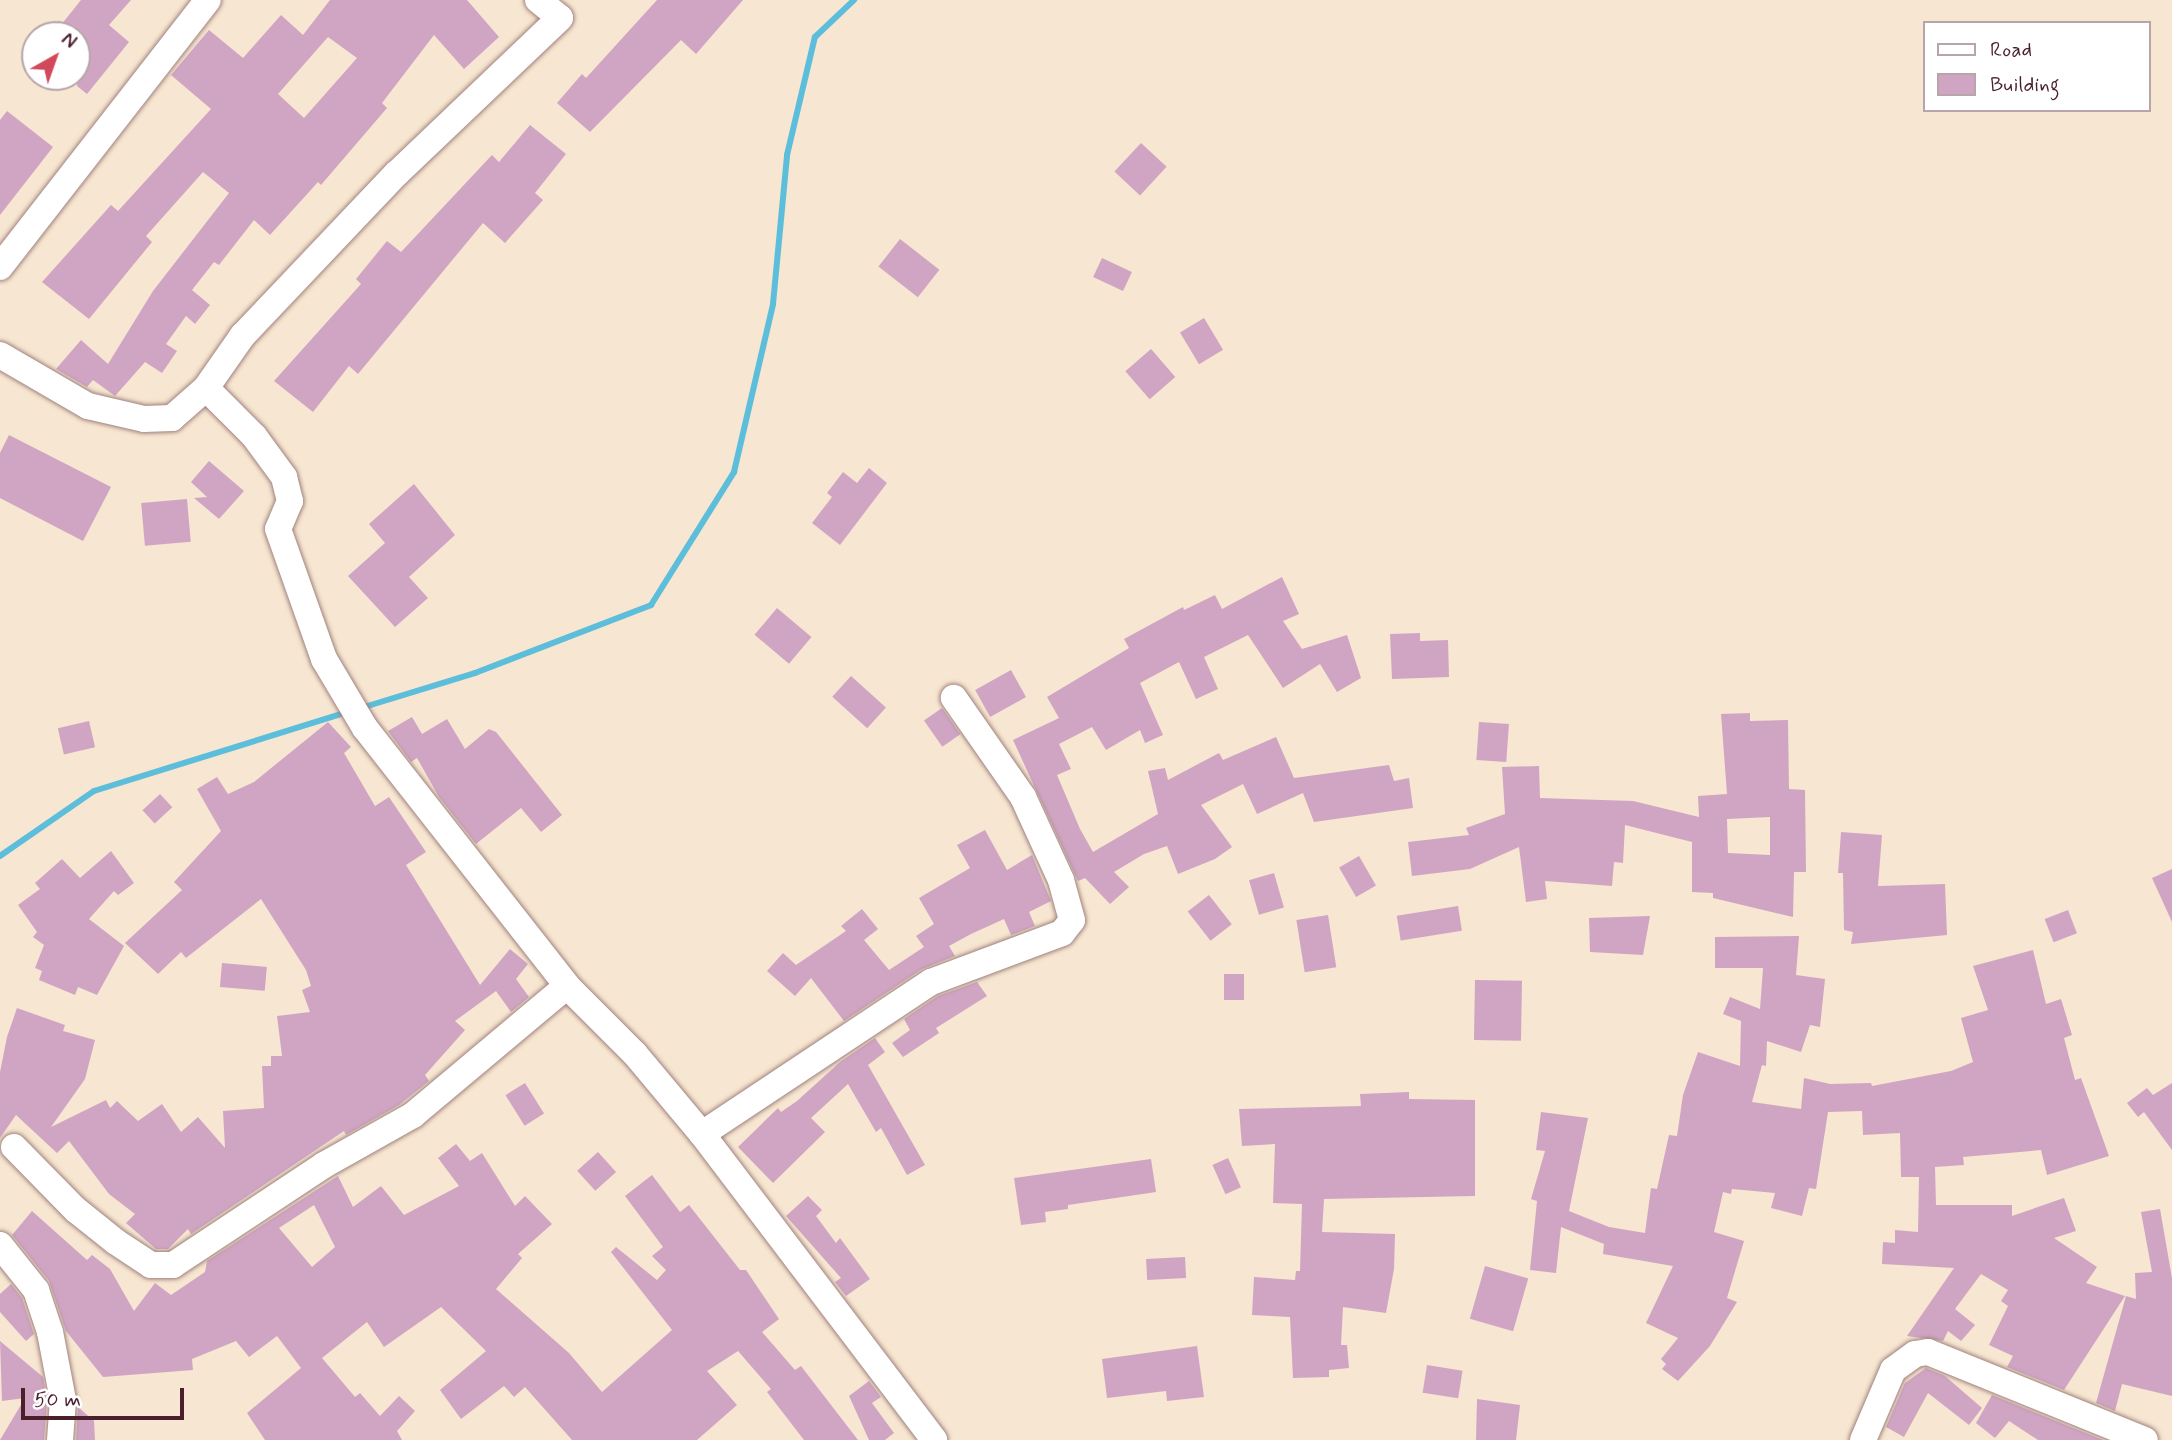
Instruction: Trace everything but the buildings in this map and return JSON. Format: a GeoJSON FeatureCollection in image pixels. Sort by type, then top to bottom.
{"type":"FeatureCollection","features":[{"type":"Feature","properties":{"kind":"street"},"geometry":{"type":"LineString","coordinates":[[0,355],[88,406],[144,419],[172,418],[206,388],[243,335],[396,174],[560,18],[538,0]]}},
{"type":"Feature","properties":{"kind":"street"},"geometry":{"type":"LineString","coordinates":[[0,267],[197,4]]}},
{"type":"Feature","properties":{"kind":"street"},"geometry":{"type":"LineString","coordinates":[[206,388],[254,436],[284,477],[290,501],[278,529],[324,659],[365,728],[567,986],[635,1054],[702,1134],[934,1440]]}},
{"type":"Feature","properties":{"kind":"street"},"geometry":{"type":"LineString","coordinates":[[702,1134],[931,982],[1062,933],[1072,920],[1060,880],[1023,797],[954,698]]}},
{"type":"Feature","properties":{"kind":"street"},"geometry":{"type":"LineString","coordinates":[[15,1147],[76,1210],[116,1242],[151,1265],[173,1265],[324,1165],[413,1115],[567,986]]}},
{"type":"Feature","properties":{"kind":"street"},"geometry":{"type":"LineString","coordinates":[[0,1245],[36,1290],[50,1332],[63,1400],[60,1440]]}},
{"type":"Feature","properties":{"kind":"street"},"geometry":{"type":"LineString","coordinates":[[1863,1440],[1893,1370],[1915,1354],[1928,1352],[2145,1440]]}},
{"type":"Feature","properties":{"kind":"waterway"},"geometry":{"type":"LineString","coordinates":[[361,708],[475,673],[651,605],[734,472],[773,304],[787,155],[815,37],[854,0]]}},
{"type":"Feature","properties":{"kind":"waterway"},"geometry":{"type":"LineString","coordinates":[[0,856],[94,791],[347,712]]}}]}
